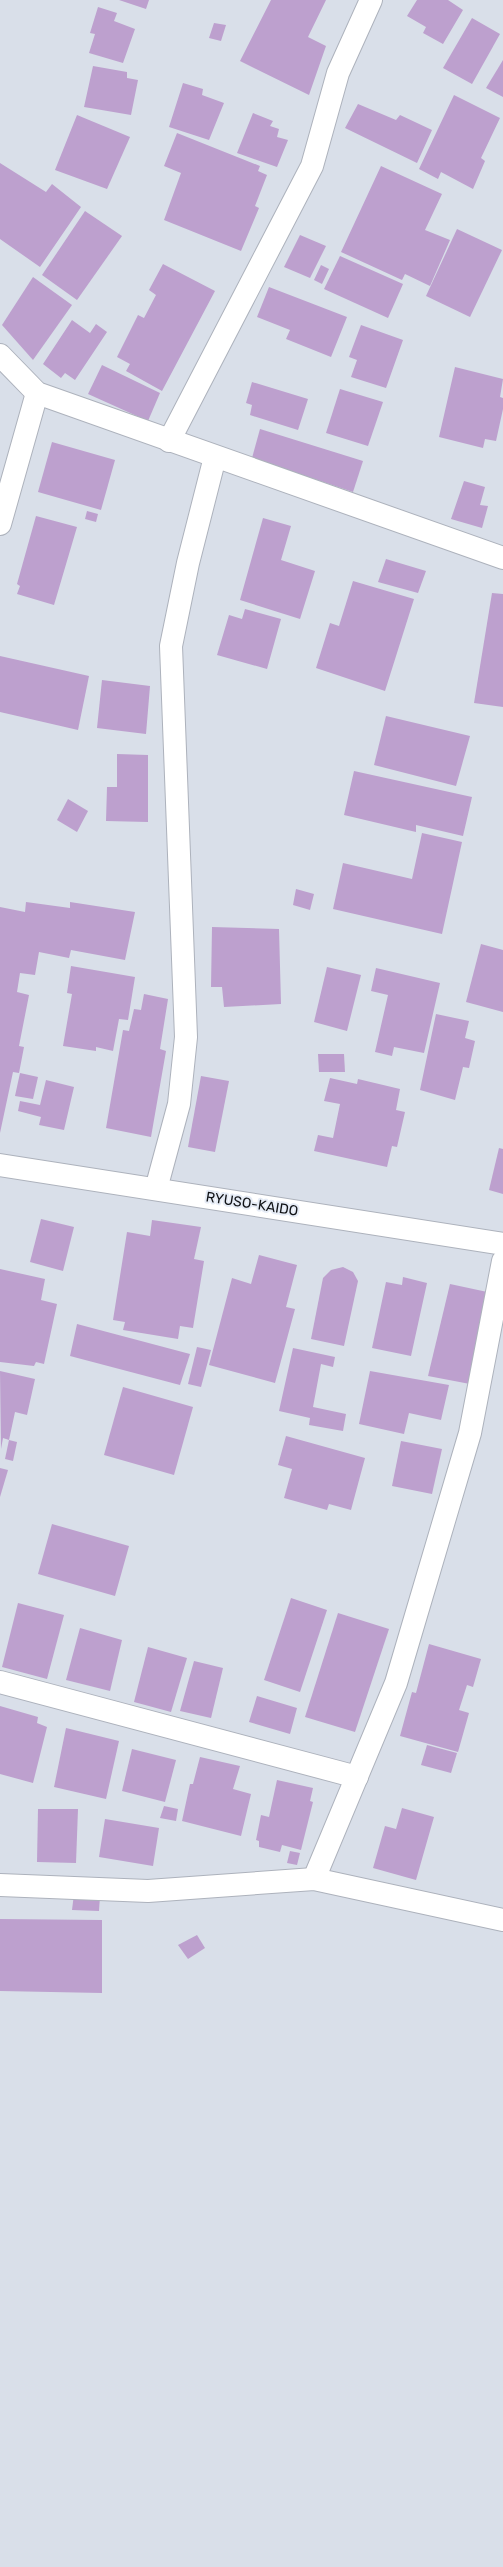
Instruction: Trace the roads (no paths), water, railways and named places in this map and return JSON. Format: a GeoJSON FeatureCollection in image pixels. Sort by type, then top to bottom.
{"type":"FeatureCollection","features":[{"type":"Feature","properties":{"kind":"street"},"geometry":{"type":"LineString","coordinates":[[169,441],[312,166],[338,73],[371,0]]}},
{"type":"Feature","properties":{"kind":"street"},"geometry":{"type":"LineString","coordinates":[[0,355],[37,393],[503,558]]}},
{"type":"Feature","properties":{"kind":"street"},"geometry":{"type":"LineString","coordinates":[[0,524],[37,393]]}},
{"type":"Feature","properties":{"kind":"street"},"geometry":{"type":"LineString","coordinates":[[156,1189],[179,1104],[186,1037],[171,646],[188,563],[215,457]]}},
{"type":"Feature","properties":{"kind":"street","name":"RYUSO-KAIDO"},"geometry":{"type":"LineString","coordinates":[[0,1165],[503,1244]]}},
{"type":"Feature","properties":{"kind":"street"},"geometry":{"type":"LineString","coordinates":[[314,1879],[396,1683],[470,1433],[503,1261]]}},
{"type":"Feature","properties":{"kind":"street"},"geometry":{"type":"LineString","coordinates":[[0,1682],[357,1776]]}},
{"type":"Feature","properties":{"kind":"street"},"geometry":{"type":"LineString","coordinates":[[0,1885],[148,1891],[314,1879],[503,1920]]}}]}
